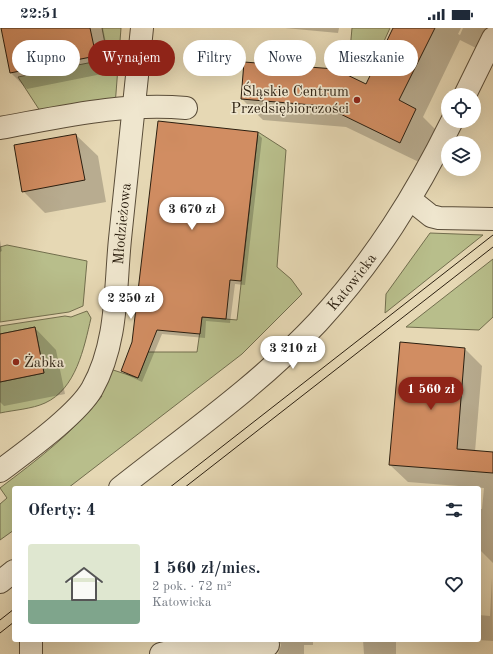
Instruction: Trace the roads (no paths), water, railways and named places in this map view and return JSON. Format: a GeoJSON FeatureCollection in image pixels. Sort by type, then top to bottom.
{"type":"FeatureCollection","features":[{"type":"Feature","properties":{"kind":"street","name":"Młodzieżowa"},"geometry":{"type":"LineString","coordinates":[[0,471],[78,406],[91,390],[100,373],[114,320],[116,277],[146,110],[142,28]]}},
{"type":"Feature","properties":{"kind":"street"},"geometry":{"type":"LineString","coordinates":[[468,88],[493,38]]}},
{"type":"Feature","properties":{"kind":"street"},"geometry":{"type":"LineString","coordinates":[[0,128],[95,112],[146,110],[158,105],[186,108]]}},
{"type":"Feature","properties":{"kind":"street","name":"Katowicka"},"geometry":{"type":"LineString","coordinates":[[123,486],[254,381],[318,322],[372,257],[411,200],[448,128]]}},
{"type":"Feature","properties":{"kind":"street"},"geometry":{"type":"LineString","coordinates":[[411,200],[431,216],[439,218],[493,219]]}},
{"type":"Feature","properties":{"kind":"street"},"geometry":{"type":"LineString","coordinates":[[0,582],[12,573]]}},
{"type":"Feature","properties":{"kind":"street"},"geometry":{"type":"LineString","coordinates":[[31,642],[31,654]]}},
{"type":"Feature","properties":{"kind":"street"},"geometry":{"type":"LineString","coordinates":[[161,654],[190,647],[210,651],[268,645]]}},
{"type":"Feature","properties":{"kind":"tram line"},"geometry":{"type":"LineString","coordinates":[[172,486],[493,235]]}},
{"type":"Feature","properties":{"kind":"tram line"},"geometry":{"type":"LineString","coordinates":[[187,486],[493,247]]}},
{"type":"Feature","properties":{"kind":"tram line"},"geometry":{"type":"LineString","coordinates":[[0,620],[12,611]]}},
{"type":"Feature","properties":{"kind":"tram line"},"geometry":{"type":"LineString","coordinates":[[0,633],[12,624]]}},
{"type":"Feature","properties":{"kind":"place","name":"Śląskie Centrum Przedsiębiorczości"},"geometry":{"type":"Point","coordinates":[357,100]}},
{"type":"Feature","properties":{"kind":"place","name":"Żabka"},"geometry":{"type":"Point","coordinates":[16,362]}}]}
